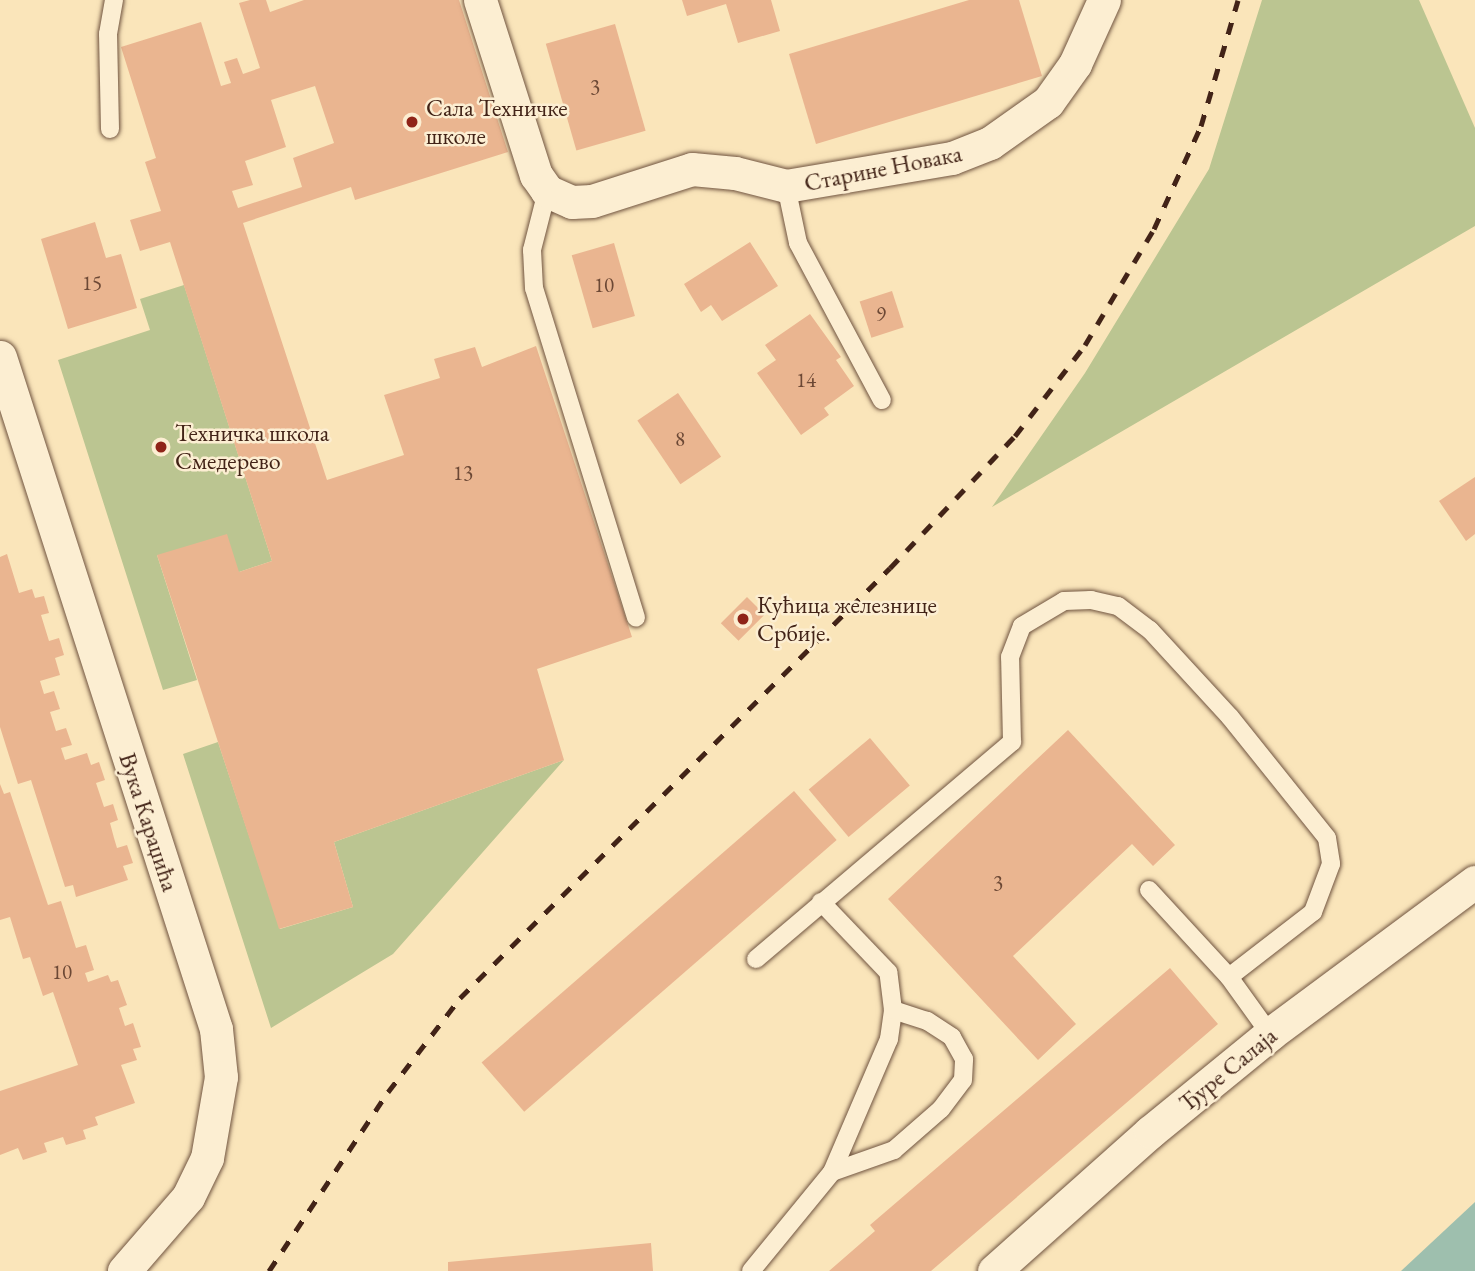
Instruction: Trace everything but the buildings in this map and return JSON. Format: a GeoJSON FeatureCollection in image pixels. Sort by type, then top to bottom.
{"type":"FeatureCollection","features":[{"type":"Feature","properties":{"kind":"street"},"geometry":{"type":"LineString","coordinates":[[480,0],[536,175],[547,191]]}},
{"type":"Feature","properties":{"kind":"street","name":"Старине Новака"},"geometry":{"type":"LineString","coordinates":[[547,191],[572,202],[593,201],[692,169],[735,173],[786,186],[952,158],[990,143],[1048,102],[1075,64],[1104,0]]}},
{"type":"Feature","properties":{"kind":"street","name":"Вука Караџића"},"geometry":{"type":"LineString","coordinates":[[0,357],[216,1029],[221,1077],[207,1158],[188,1197],[124,1271]]}},
{"type":"Feature","properties":{"kind":"street","name":"Ђуре Салаја"},"geometry":{"type":"LineString","coordinates":[[994,1271],[1150,1132],[1270,1034],[1475,882]]}},
{"type":"Feature","properties":{"kind":"lane"},"geometry":{"type":"LineString","coordinates":[[110,129],[108,34],[114,0]]}},
{"type":"Feature","properties":{"kind":"lane"},"geometry":{"type":"LineString","coordinates":[[786,186],[798,243],[882,400]]}},
{"type":"Feature","properties":{"kind":"lane"},"geometry":{"type":"LineString","coordinates":[[547,191],[532,250],[534,288],[636,618]]}},
{"type":"Feature","properties":{"kind":"lane"},"geometry":{"type":"LineString","coordinates":[[756,959],[1012,742],[1010,657],[1021,626],[1064,601],[1091,600],[1118,606],[1150,630],[1230,717],[1327,838],[1331,864],[1313,912],[1228,977]]}},
{"type":"Feature","properties":{"kind":"lane"},"geometry":{"type":"LineString","coordinates":[[1149,890],[1228,977],[1270,1034]]}},
{"type":"Feature","properties":{"kind":"lane"},"geometry":{"type":"LineString","coordinates":[[751,1271],[832,1172],[855,1109],[890,1039],[892,1010],[888,972],[821,902]]}},
{"type":"Feature","properties":{"kind":"lane"},"geometry":{"type":"LineString","coordinates":[[832,1172],[894,1150],[941,1110],[963,1080],[964,1059],[952,1037],[927,1021],[892,1010]]}},
{"type":"Feature","properties":{"kind":"green space"},"geometry":{"type":"Polygon","coordinates":[[[1262,0],[1419,0],[1475,128],[1475,226],[992,507],[1085,373],[1209,169],[1262,0]]]}},
{"type":"Feature","properties":{"kind":"green space"},"geometry":{"type":"Polygon","coordinates":[[[184,285],[272,561],[239,572],[157,555],[197,680],[163,690],[58,360],[150,330],[140,299],[184,285]]]}},
{"type":"Feature","properties":{"kind":"green space"},"geometry":{"type":"Polygon","coordinates":[[[218,742],[280,929],[353,907],[334,842],[564,760],[393,954],[271,1028],[183,754],[218,742]]]}},
{"type":"Feature","properties":{"kind":"shaded area"},"geometry":{"type":"Polygon","coordinates":[[[1475,1202],[1475,1271],[1401,1271],[1475,1202]]]}},
{"type":"Feature","properties":{"kind":"railway"},"geometry":{"type":"LineString","coordinates":[[269,1271],[388,1092],[460,998],[890,568],[1015,436],[1085,345],[1154,229],[1201,126],[1238,0]]}},
{"type":"Feature","properties":{"kind":"place","name":"Сала Техничке школе"},"geometry":{"type":"Point","coordinates":[412,122]}},
{"type":"Feature","properties":{"kind":"place","name":"Техничка школа Смедерево"},"geometry":{"type":"Point","coordinates":[161,447]}},
{"type":"Feature","properties":{"kind":"place","name":"Кућица железнице Србије."},"geometry":{"type":"Point","coordinates":[743,619]}}]}
